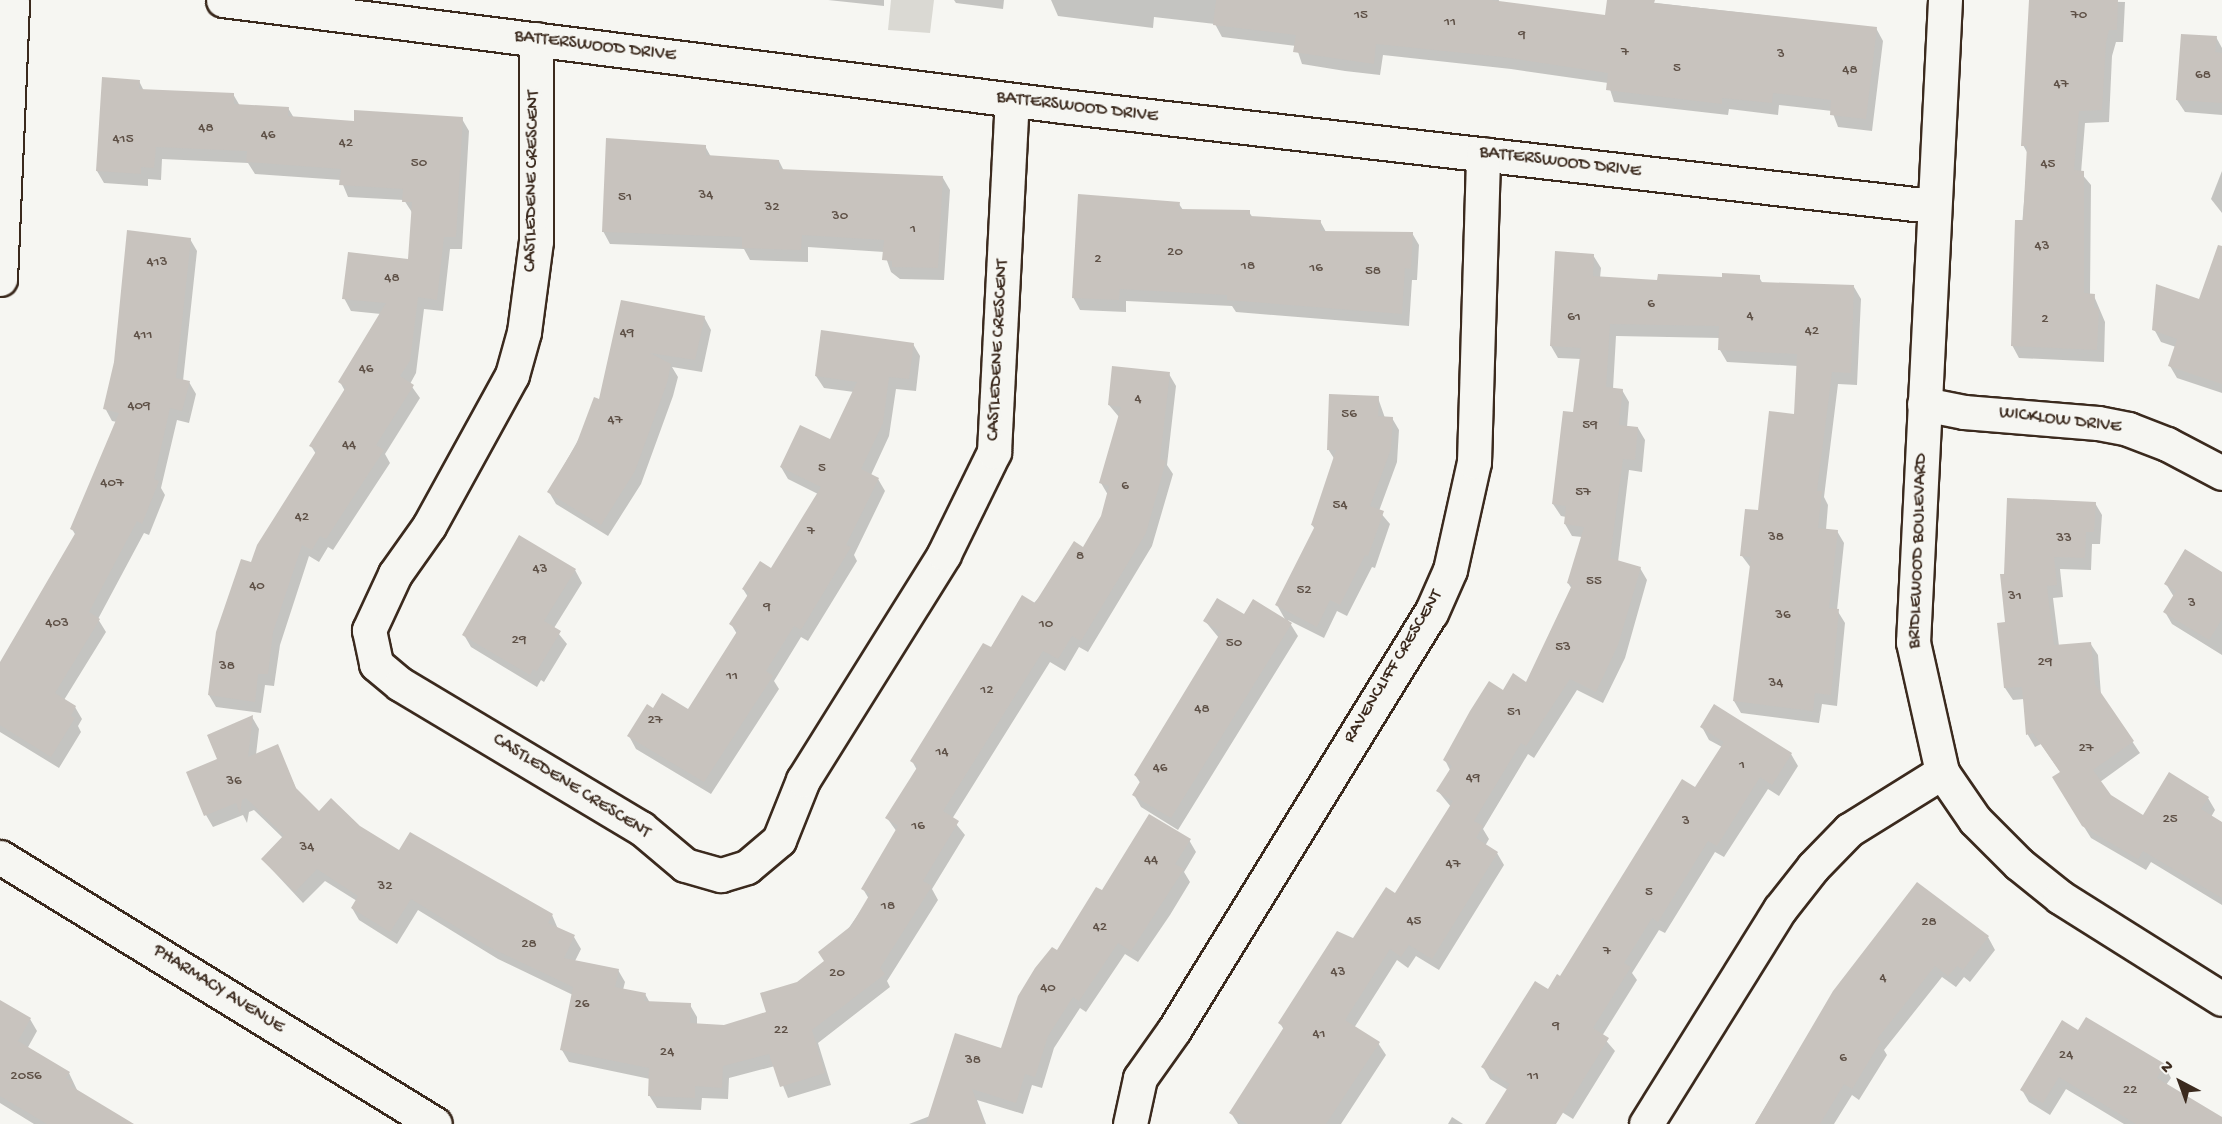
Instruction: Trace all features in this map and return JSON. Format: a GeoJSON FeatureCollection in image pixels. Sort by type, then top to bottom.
{"type":"FeatureCollection","features":[{"type":"Feature","properties":{"kind":"street"},"geometry":{"type":"LineString","coordinates":[[0,279],[12,0]]}},
{"type":"Feature","properties":{"kind":"street","name":"BATTERSWOOD DRIVE"},"geometry":{"type":"LineString","coordinates":[[223,0],[1011,100],[1932,206]]}},
{"type":"Feature","properties":{"kind":"street","name":"BRIDLEWOOD BOULEVARD"},"geometry":{"type":"LineString","coordinates":[[1945,0],[1932,206],[1913,642],[1942,772],[1975,819],[2019,864],[2060,897],[2222,999]]}},
{"type":"Feature","properties":{"kind":"street","name":"CASTLEDENE CRESCENT"},"geometry":{"type":"LineString","coordinates":[[536,39],[536,241],[524,332],[512,375],[429,526],[395,574],[369,630],[376,664],[400,684],[641,828],[685,865],[721,875],[747,867],[779,840],[803,780],[944,554],[994,452],[1011,100]]}},
{"type":"Feature","properties":{"kind":"street","name":"RAVENCLIFF CRESCENT"},"geometry":{"type":"LineString","coordinates":[[1130,1124],[1140,1078],[1174,1030],[1431,613],[1450,570],[1474,462],[1483,154]]}},
{"type":"Feature","properties":{"kind":"street","name":"WICKLOW DRIVE"},"geometry":{"type":"LineString","coordinates":[[1924,404],[1964,412],[2098,423],[2128,429],[2167,444],[2222,473]]}},
{"type":"Feature","properties":{"kind":"street"},"geometry":{"type":"LineString","coordinates":[[1646,1124],[1780,909],[1813,867],[1849,830],[1942,772]]}},
{"type":"Feature","properties":{"kind":"street","name":"PHARMACY AVENUE"},"geometry":{"type":"LineString","coordinates":[[0,856],[435,1124]]}},
{"type":"Feature","properties":{"kind":"shaded area"},"geometry":{"type":"Polygon","coordinates":[[[891,0],[934,0],[930,33],[888,30],[891,0]]]}},
{"type":"Feature","properties":{"kind":"building"},"geometry":{"type":"Polygon","coordinates":[[[1216,0],[1491,0],[1605,15],[1607,0],[1655,0],[1654,3],[1877,27],[1866,119],[1830,115],[1831,100],[1773,93],[1772,103],[1722,98],[1722,104],[1606,90],[1608,73],[1503,57],[1376,44],[1374,64],[1293,52],[1296,35],[1213,25],[1216,0]]]}},
{"type":"Feature","properties":{"kind":"building"},"geometry":{"type":"Polygon","coordinates":[[[2029,0],[2118,0],[2117,30],[2109,30],[2106,43],[2102,110],[2079,111],[2074,170],[2084,171],[2084,293],[2095,294],[2094,308],[2099,308],[2097,350],[2011,346],[2015,220],[2023,220],[2027,146],[2021,146],[2029,0]]]}},
{"type":"Feature","properties":{"kind":"building"},"geometry":{"type":"Polygon","coordinates":[[[2181,34],[2217,36],[2215,52],[2222,53],[2222,103],[2176,100],[2181,34]]]}},
{"type":"Feature","properties":{"kind":"building"},"geometry":{"type":"Polygon","coordinates":[[[102,77],[140,80],[139,89],[234,93],[234,104],[289,107],[288,116],[354,121],[354,110],[463,117],[456,237],[444,237],[437,300],[418,297],[410,361],[400,376],[414,385],[376,445],[384,450],[326,539],[320,536],[312,550],[302,545],[273,632],[268,674],[258,674],[255,702],[208,695],[216,632],[241,559],[251,562],[257,545],[317,450],[309,446],[346,387],[338,382],[386,303],[342,299],[348,252],[408,259],[412,202],[402,202],[403,189],[339,185],[341,169],[246,162],[247,151],[156,147],[154,168],[141,167],[141,174],[96,171],[102,77]]]}},
{"type":"Feature","properties":{"kind":"building"},"geometry":{"type":"Polygon","coordinates":[[[606,138],[706,145],[706,155],[779,160],[779,169],[943,176],[938,268],[892,267],[892,261],[882,260],[884,240],[802,235],[801,250],[742,248],[742,237],[602,232],[606,138]]]}},
{"type":"Feature","properties":{"kind":"building"},"geometry":{"type":"Polygon","coordinates":[[[1078,194],[1180,202],[1179,209],[1250,210],[1250,216],[1321,220],[1320,231],[1413,232],[1411,269],[1405,268],[1402,314],[1227,300],[1227,295],[1120,289],[1119,300],[1072,298],[1078,194]]]}},
{"type":"Feature","properties":{"kind":"building"},"geometry":{"type":"Polygon","coordinates":[[[127,230],[191,238],[176,378],[190,381],[182,411],[170,408],[154,479],[159,481],[142,524],[137,521],[89,612],[100,619],[55,693],[76,706],[71,716],[75,718],[51,757],[0,725],[0,662],[76,532],[70,529],[119,413],[103,409],[114,362],[127,230]]]}},
{"type":"Feature","properties":{"kind":"building"},"geometry":{"type":"Polygon","coordinates":[[[2218,245],[2222,246],[2222,384],[2168,366],[2177,339],[2152,330],[2156,284],[2199,299],[2218,245]]]}},
{"type":"Feature","properties":{"kind":"building"},"geometry":{"type":"Polygon","coordinates":[[[1555,251],[1594,254],[1593,276],[1657,280],[1658,274],[1722,277],[1722,273],[1760,275],[1760,282],[1854,285],[1851,373],[1832,372],[1817,491],[1822,491],[1818,528],[1838,530],[1829,608],[1839,609],[1831,695],[1815,693],[1813,711],[1733,701],[1751,557],[1740,556],[1745,509],[1758,510],[1769,411],[1794,414],[1797,354],[1718,350],[1719,326],[1610,324],[1606,387],[1623,389],[1619,425],[1638,427],[1635,460],[1623,459],[1610,558],[1641,567],[1618,645],[1596,692],[1570,679],[1526,746],[1521,743],[1474,821],[1483,826],[1476,838],[1498,852],[1432,959],[1409,945],[1401,957],[1390,949],[1345,1020],[1380,1042],[1326,1124],[1247,1124],[1229,1113],[1284,1027],[1278,1023],[1337,931],[1353,938],[1386,887],[1395,893],[1453,801],[1436,791],[1452,766],[1443,760],[1470,711],[1489,681],[1503,690],[1513,673],[1526,682],[1572,585],[1567,583],[1584,527],[1564,524],[1566,506],[1552,504],[1563,411],[1573,412],[1581,348],[1550,346],[1555,251]]]}},
{"type":"Feature","properties":{"kind":"building"},"geometry":{"type":"Polygon","coordinates":[[[621,300],[705,316],[695,360],[650,353],[671,364],[667,383],[635,471],[601,525],[547,492],[576,445],[594,397],[599,399],[621,300]]]}},
{"type":"Feature","properties":{"kind":"building"},"geometry":{"type":"Polygon","coordinates":[[[821,330],[914,343],[909,379],[889,377],[883,423],[861,469],[879,478],[846,545],[851,547],[801,630],[794,626],[766,671],[773,676],[704,782],[627,736],[647,704],[653,708],[662,693],[688,709],[738,630],[729,624],[749,593],[742,589],[760,561],[771,568],[821,487],[780,467],[800,425],[830,439],[857,382],[815,376],[821,330]]]}},
{"type":"Feature","properties":{"kind":"building"},"geometry":{"type":"Polygon","coordinates":[[[1112,366],[1170,372],[1160,459],[1166,461],[1146,533],[1081,641],[1072,636],[1058,659],[1043,651],[943,811],[959,821],[923,881],[932,886],[880,968],[885,974],[812,1030],[825,1073],[780,1087],[769,1054],[723,1066],[722,1088],[695,1086],[695,1098],[648,1096],[649,1068],[560,1050],[573,987],[489,947],[411,899],[390,932],[351,908],[358,896],[317,869],[295,892],[261,859],[284,835],[246,798],[242,800],[240,814],[236,803],[204,816],[186,772],[217,759],[207,735],[253,715],[248,757],[278,744],[296,788],[319,811],[331,798],[360,826],[399,850],[410,832],[553,914],[548,923],[575,935],[564,958],[619,969],[615,987],[646,993],[644,1001],[691,1003],[690,1023],[724,1025],[766,1012],[760,993],[797,982],[824,961],[818,952],[851,926],[870,894],[861,889],[898,826],[885,818],[918,766],[910,761],[983,643],[991,647],[1022,595],[1035,603],[1074,541],[1083,547],[1101,516],[1109,486],[1099,483],[1121,407],[1108,405],[1112,366]]]}},
{"type":"Feature","properties":{"kind":"building"},"geometry":{"type":"Polygon","coordinates":[[[1329,394],[1379,396],[1378,416],[1393,417],[1391,449],[1370,506],[1384,511],[1368,556],[1365,555],[1340,605],[1330,600],[1317,627],[1275,605],[1315,526],[1311,525],[1336,450],[1327,450],[1329,394]]]}},
{"type":"Feature","properties":{"kind":"building"},"geometry":{"type":"Polygon","coordinates":[[[2007,498],[2096,502],[2094,532],[2086,532],[2085,558],[2054,557],[2057,585],[2047,586],[2054,645],[2091,642],[2095,684],[2134,741],[2093,770],[2111,795],[2143,815],[2169,772],[2209,797],[2201,809],[2222,822],[2222,898],[2143,851],[2138,859],[2082,826],[2052,777],[2060,772],[2033,733],[2026,735],[2022,687],[2004,688],[1997,623],[2005,622],[2000,574],[2004,574],[2007,498]]]}},
{"type":"Feature","properties":{"kind":"building"},"geometry":{"type":"Polygon","coordinates":[[[519,535],[576,569],[544,621],[561,631],[537,671],[533,669],[530,675],[462,635],[519,535]]]}},
{"type":"Feature","properties":{"kind":"building"},"geometry":{"type":"Polygon","coordinates":[[[2185,549],[2222,572],[2222,619],[2209,640],[2163,612],[2176,591],[2164,584],[2185,549]]]}},
{"type":"Feature","properties":{"kind":"building"},"geometry":{"type":"Polygon","coordinates":[[[1217,598],[1244,614],[1253,599],[1292,623],[1171,818],[1132,795],[1141,780],[1134,775],[1221,632],[1203,621],[1217,598]]]}},
{"type":"Feature","properties":{"kind":"building"},"geometry":{"type":"Polygon","coordinates":[[[1714,704],[1792,753],[1772,785],[1760,777],[1717,846],[1708,841],[1658,922],[1652,918],[1624,963],[1631,967],[1593,1028],[1609,1038],[1556,1124],[1485,1124],[1510,1084],[1481,1067],[1535,981],[1548,989],[1557,974],[1560,976],[1682,779],[1695,787],[1724,742],[1700,727],[1714,704]]]}},
{"type":"Feature","properties":{"kind":"building"},"geometry":{"type":"Polygon","coordinates":[[[1149,814],[1191,839],[1175,864],[1184,869],[1131,951],[1118,943],[1079,1001],[1073,997],[1048,1036],[1035,1077],[1025,1074],[1016,1103],[972,1089],[985,1124],[926,1124],[955,1033],[1001,1048],[1018,996],[1035,968],[1052,947],[1057,950],[1096,887],[1102,890],[1149,814]]]}},
{"type":"Feature","properties":{"kind":"building"},"geometry":{"type":"Polygon","coordinates":[[[1917,882],[1989,936],[1963,970],[1957,966],[1948,976],[1935,966],[1877,1039],[1881,1041],[1852,1089],[1844,1084],[1820,1124],[1755,1124],[1833,991],[1917,882]]]}},
{"type":"Feature","properties":{"kind":"building"},"geometry":{"type":"Polygon","coordinates":[[[0,1000],[31,1018],[18,1041],[70,1072],[66,1078],[73,1082],[71,1086],[134,1124],[47,1124],[0,1096],[0,1000]]]}},
{"type":"Feature","properties":{"kind":"building"},"geometry":{"type":"Polygon","coordinates":[[[2086,1017],[2165,1064],[2157,1078],[2222,1117],[2222,1124],[2136,1124],[2059,1077],[2043,1103],[2020,1090],[2062,1020],[2078,1030],[2086,1017]]]}}]}
